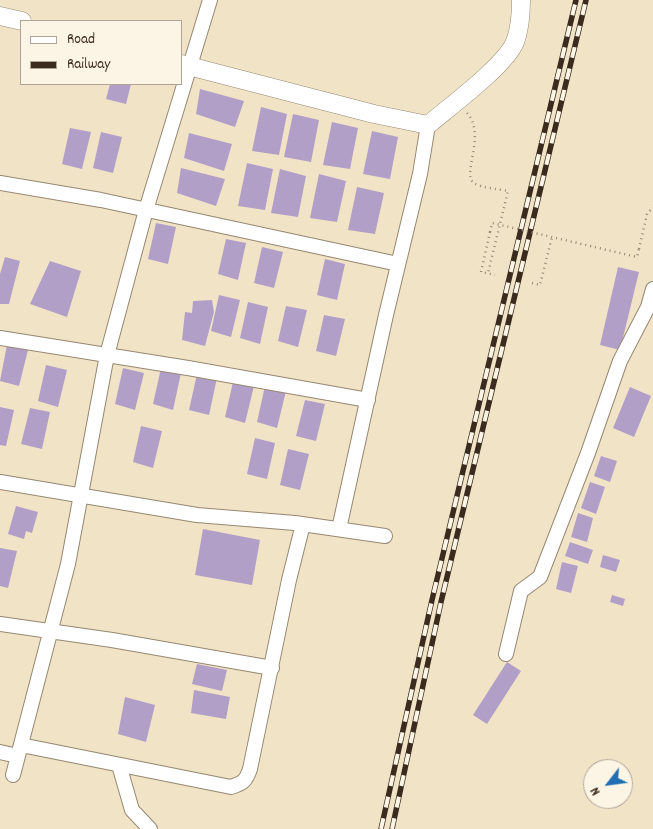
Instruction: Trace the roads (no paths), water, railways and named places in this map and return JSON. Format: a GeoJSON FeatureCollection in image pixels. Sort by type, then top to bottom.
{"type":"FeatureCollection","features":[{"type":"Feature","properties":{"kind":"street"},"geometry":{"type":"LineString","coordinates":[[210,0],[185,65],[374,114],[428,125]]}},
{"type":"Feature","properties":{"kind":"street"},"geometry":{"type":"LineString","coordinates":[[340,529],[398,264],[420,174],[428,125],[495,68],[515,43],[521,18],[521,0]]}},
{"type":"Feature","properties":{"kind":"street"},"geometry":{"type":"LineString","coordinates":[[0,16],[20,21]]}},
{"type":"Feature","properties":{"kind":"street"},"geometry":{"type":"LineString","coordinates":[[14,775],[68,564],[108,355],[180,85]]}},
{"type":"Feature","properties":{"kind":"street"},"geometry":{"type":"LineString","coordinates":[[0,183],[101,200],[398,264]]}},
{"type":"Feature","properties":{"kind":"street"},"geometry":{"type":"LineString","coordinates":[[506,654],[521,591],[540,578],[588,453],[620,361],[648,307],[653,289]]}},
{"type":"Feature","properties":{"kind":"street"},"geometry":{"type":"LineString","coordinates":[[0,338],[368,400]]}},
{"type":"Feature","properties":{"kind":"street"},"geometry":{"type":"LineString","coordinates":[[0,482],[197,515],[303,524],[386,536]]}},
{"type":"Feature","properties":{"kind":"street"},"geometry":{"type":"LineString","coordinates":[[0,752],[20,750],[232,787],[242,783],[247,779],[250,769],[289,580],[303,524]]}},
{"type":"Feature","properties":{"kind":"street"},"geometry":{"type":"LineString","coordinates":[[0,624],[112,640],[272,668]]}},
{"type":"Feature","properties":{"kind":"street"},"geometry":{"type":"LineString","coordinates":[[119,766],[132,810],[150,829]]}},
{"type":"Feature","properties":{"kind":"railway"},"geometry":{"type":"LineString","coordinates":[[381,829],[432,600],[576,0]]}},
{"type":"Feature","properties":{"kind":"railway"},"geometry":{"type":"LineString","coordinates":[[392,829],[441,602],[586,0]]}}]}
